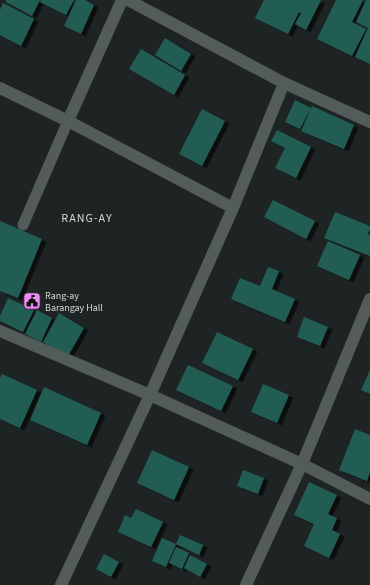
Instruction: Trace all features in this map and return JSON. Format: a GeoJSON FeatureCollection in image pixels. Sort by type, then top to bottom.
{"type":"FeatureCollection","features":[{"type":"Feature","properties":{"kind":"street"},"geometry":{"type":"LineString","coordinates":[[68,121],[122,0]]}},
{"type":"Feature","properties":{"kind":"street"},"geometry":{"type":"LineString","coordinates":[[128,0],[284,82],[370,122]]}},
{"type":"Feature","properties":{"kind":"street"},"geometry":{"type":"LineString","coordinates":[[61,585],[150,396],[233,208],[284,82]]}},
{"type":"Feature","properties":{"kind":"street"},"geometry":{"type":"LineString","coordinates":[[0,88],[68,121],[233,208]]}},
{"type":"Feature","properties":{"kind":"street"},"geometry":{"type":"LineString","coordinates":[[246,585],[302,464],[370,299]]}},
{"type":"Feature","properties":{"kind":"street"},"geometry":{"type":"LineString","coordinates":[[0,331],[302,464],[370,499]]}},
{"type":"Feature","properties":{"kind":"lane"},"geometry":{"type":"LineString","coordinates":[[22,225],[68,121]]}},
{"type":"Feature","properties":{"kind":"building"},"geometry":{"type":"Polygon","coordinates":[[[6,0],[40,0],[32,16],[6,2],[6,0]]]}},
{"type":"Feature","properties":{"kind":"building"},"geometry":{"type":"Polygon","coordinates":[[[41,0],[74,0],[66,15],[40,2],[41,0]]]}},
{"type":"Feature","properties":{"kind":"building"},"geometry":{"type":"Polygon","coordinates":[[[76,0],[85,0],[94,5],[81,34],[64,26],[76,0]]]}},
{"type":"Feature","properties":{"kind":"building"},"geometry":{"type":"Polygon","coordinates":[[[264,0],[321,0],[306,30],[295,24],[301,13],[299,12],[288,34],[255,18],[264,0]]]}},
{"type":"Feature","properties":{"kind":"building"},"geometry":{"type":"Polygon","coordinates":[[[336,0],[363,0],[352,22],[366,29],[352,56],[317,39],[336,0]]]}},
{"type":"Feature","properties":{"kind":"building"},"geometry":{"type":"Polygon","coordinates":[[[366,0],[370,0],[370,64],[355,57],[368,28],[356,22],[366,0]]]}},
{"type":"Feature","properties":{"kind":"building"},"geometry":{"type":"Polygon","coordinates":[[[3,3],[34,19],[21,46],[0,35],[0,10],[3,3]]]}},
{"type":"Feature","properties":{"kind":"building"},"geometry":{"type":"Polygon","coordinates":[[[165,38],[191,54],[181,71],[155,55],[165,38]]]}},
{"type":"Feature","properties":{"kind":"building"},"geometry":{"type":"Polygon","coordinates":[[[141,49],[185,75],[174,95],[129,69],[141,49]]]}},
{"type":"Feature","properties":{"kind":"building"},"geometry":{"type":"Polygon","coordinates":[[[295,100],[311,108],[300,129],[285,122],[295,100]]]}},
{"type":"Feature","properties":{"kind":"building"},"geometry":{"type":"Polygon","coordinates":[[[312,106],[354,125],[344,149],[301,131],[312,106]]]}},
{"type":"Feature","properties":{"kind":"building"},"geometry":{"type":"Polygon","coordinates":[[[202,109],[225,121],[202,166],[179,154],[202,109]]]}},
{"type":"Feature","properties":{"kind":"building"},"geometry":{"type":"Polygon","coordinates":[[[277,130],[311,147],[296,178],[275,168],[285,148],[271,141],[277,130]]]}},
{"type":"Feature","properties":{"kind":"building"},"geometry":{"type":"Polygon","coordinates":[[[273,200],[315,221],[306,239],[264,217],[273,200]]]}},
{"type":"Feature","properties":{"kind":"building"},"geometry":{"type":"Polygon","coordinates":[[[335,212],[370,226],[368,234],[370,235],[370,256],[324,238],[335,212]]]}},
{"type":"Feature","properties":{"kind":"building"},"geometry":{"type":"Polygon","coordinates":[[[0,221],[42,239],[18,298],[0,291],[0,221]]]}},
{"type":"Feature","properties":{"kind":"building"},"geometry":{"type":"Polygon","coordinates":[[[328,241],[360,255],[349,280],[317,266],[328,241]]]}},
{"type":"Feature","properties":{"kind":"building"},"geometry":{"type":"Polygon","coordinates":[[[268,267],[279,271],[272,289],[295,299],[285,322],[231,299],[240,278],[260,286],[268,267]]]}},
{"type":"Feature","properties":{"kind":"building"},"geometry":{"type":"Polygon","coordinates":[[[8,298],[34,310],[23,332],[0,321],[0,316],[8,298]]]}},
{"type":"Feature","properties":{"kind":"building"},"geometry":{"type":"Polygon","coordinates":[[[37,310],[52,318],[41,342],[25,334],[37,310]]]}},
{"type":"Feature","properties":{"kind":"building"},"geometry":{"type":"Polygon","coordinates":[[[59,313],[84,328],[68,356],[43,342],[59,313]]]}},
{"type":"Feature","properties":{"kind":"building"},"geometry":{"type":"Polygon","coordinates":[[[304,317],[328,327],[320,346],[297,337],[304,317]]]}},
{"type":"Feature","properties":{"kind":"building"},"geometry":{"type":"Polygon","coordinates":[[[217,332],[253,349],[238,380],[202,363],[217,332]]]}},
{"type":"Feature","properties":{"kind":"building"},"geometry":{"type":"Polygon","coordinates":[[[188,365],[233,386],[221,411],[176,390],[188,365]]]}},
{"type":"Feature","properties":{"kind":"building"},"geometry":{"type":"Polygon","coordinates":[[[370,370],[370,394],[361,390],[370,370]]]}},
{"type":"Feature","properties":{"kind":"building"},"geometry":{"type":"Polygon","coordinates":[[[2,374],[37,390],[20,428],[0,419],[0,378],[2,374]]]}},
{"type":"Feature","properties":{"kind":"building"},"geometry":{"type":"Polygon","coordinates":[[[263,384],[289,395],[277,423],[251,412],[263,384]]]}},
{"type":"Feature","properties":{"kind":"building"},"geometry":{"type":"Polygon","coordinates":[[[44,387],[101,413],[87,445],[30,420],[44,387]]]}},
{"type":"Feature","properties":{"kind":"building"},"geometry":{"type":"Polygon","coordinates":[[[355,429],[370,435],[370,472],[367,481],[339,470],[355,429]]]}},
{"type":"Feature","properties":{"kind":"building"},"geometry":{"type":"Polygon","coordinates":[[[152,450],[189,467],[174,500],[137,483],[152,450]]]}},
{"type":"Feature","properties":{"kind":"building"},"geometry":{"type":"Polygon","coordinates":[[[243,470],[264,478],[258,494],[237,486],[243,470]]]}},
{"type":"Feature","properties":{"kind":"building"},"geometry":{"type":"Polygon","coordinates":[[[309,482],[337,495],[328,514],[337,518],[332,530],[340,534],[329,558],[304,546],[314,524],[294,515],[309,482]]]}},
{"type":"Feature","properties":{"kind":"building"},"geometry":{"type":"Polygon","coordinates":[[[136,509],[163,522],[151,547],[118,532],[125,515],[131,518],[136,509]]]}},
{"type":"Feature","properties":{"kind":"building"},"geometry":{"type":"Polygon","coordinates":[[[180,535],[203,545],[199,555],[176,544],[180,535]]]}},
{"type":"Feature","properties":{"kind":"building"},"geometry":{"type":"Polygon","coordinates":[[[162,538],[176,544],[166,567],[152,561],[162,538]]]}},
{"type":"Feature","properties":{"kind":"building"},"geometry":{"type":"Polygon","coordinates":[[[176,547],[189,553],[182,569],[169,563],[176,547]]]}},
{"type":"Feature","properties":{"kind":"building"},"geometry":{"type":"Polygon","coordinates":[[[104,554],[119,562],[111,577],[96,569],[104,554]]]}},
{"type":"Feature","properties":{"kind":"building"},"geometry":{"type":"Polygon","coordinates":[[[190,555],[207,564],[200,577],[184,568],[190,555]]]}},
{"type":"Feature","properties":{"kind":"place","name":"Rang-ay Barangay Hall"},"geometry":{"type":"Point","coordinates":[32,301]}},
{"type":"Feature","properties":{"kind":"district","name":"RANG-AY"},"geometry":{"type":"Point","coordinates":[87,218]}}]}
